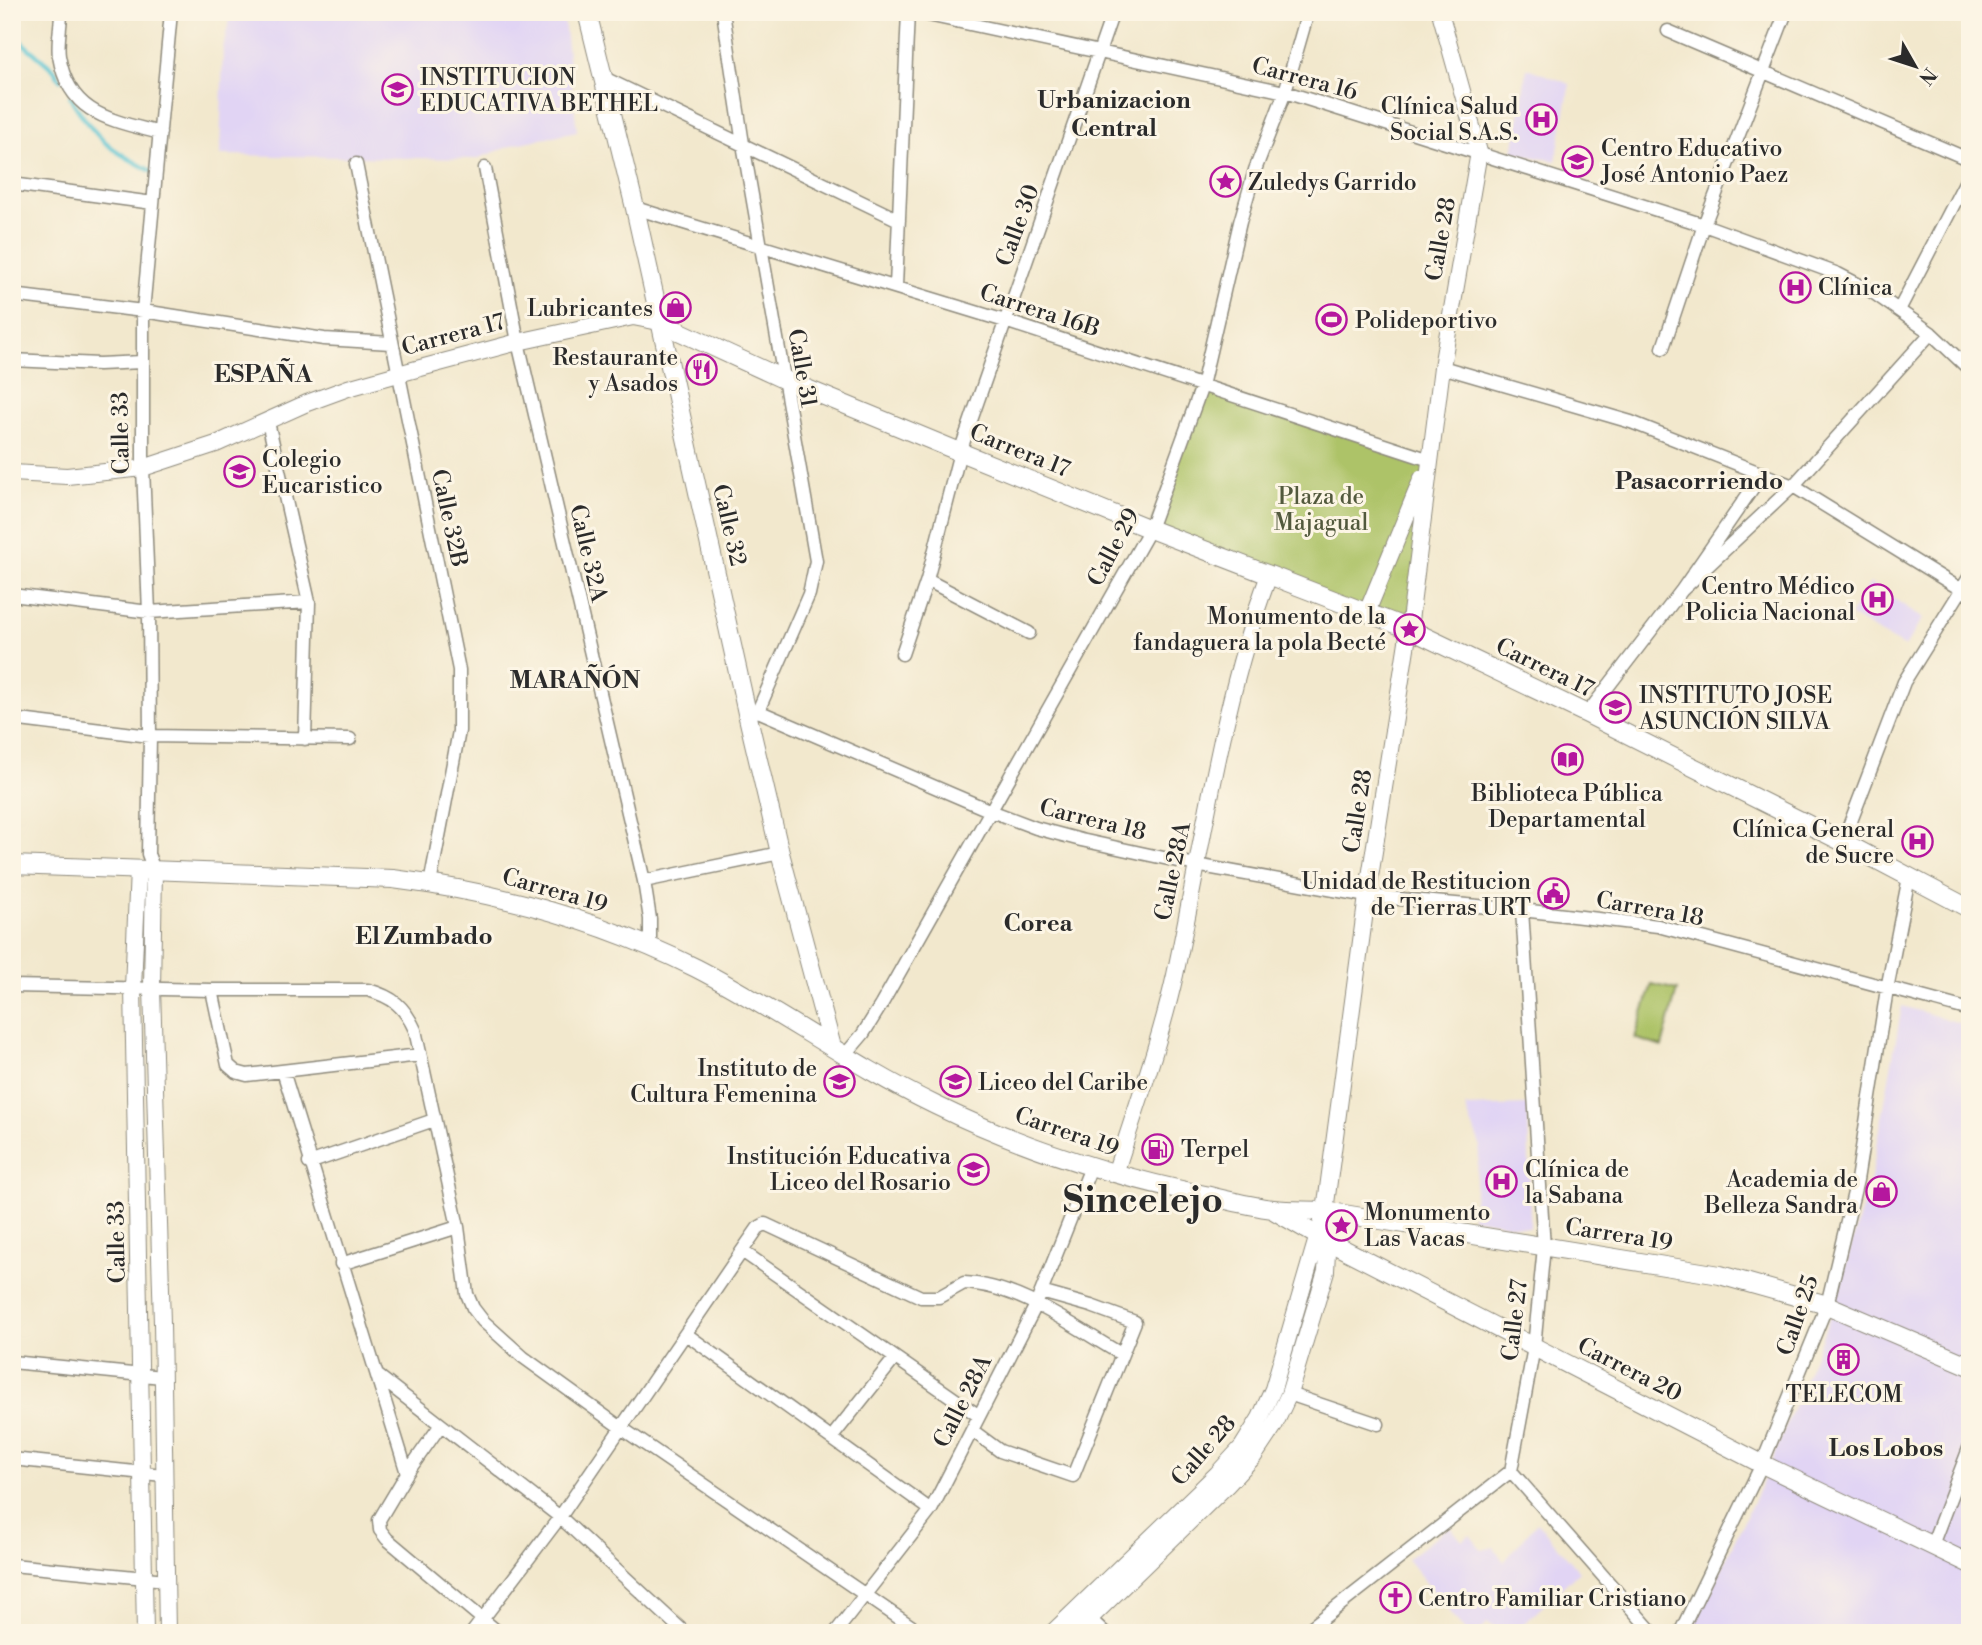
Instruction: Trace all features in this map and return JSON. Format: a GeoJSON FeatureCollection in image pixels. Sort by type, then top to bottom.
{"type":"FeatureCollection","features":[{"type":"Feature","properties":{"kind":"main road","name":"Calle 32"},"geometry":{"type":"LineString","coordinates":[[587,12],[752,712],[780,853],[839,1051]]}},
{"type":"Feature","properties":{"kind":"main road","name":"Carrera 17"},"geometry":{"type":"LineString","coordinates":[[659,322],[783,379],[960,452],[1409,629],[1587,714],[1970,909]]}},
{"type":"Feature","properties":{"kind":"main road","name":"Carrera 19"},"geometry":{"type":"LineString","coordinates":[[12,865],[147,864],[350,876],[430,884],[558,915],[650,947],[708,975],[894,1084],[967,1120],[1040,1150],[1091,1167],[1272,1209],[1325,1211],[1720,1275],[1827,1305],[1970,1366]]}},
{"type":"Feature","properties":{"kind":"main road","name":"Carrera 20"},"geometry":{"type":"LineString","coordinates":[[1272,1209],[1323,1239],[1762,1464],[1970,1564]]}},
{"type":"Feature","properties":{"kind":"street"},"geometry":{"type":"LineString","coordinates":[[61,12],[58,54],[66,80],[85,107],[112,120],[160,133]]}},
{"type":"Feature","properties":{"kind":"street","name":"Calle 33"},"geometry":{"type":"LineString","coordinates":[[167,1633],[162,1323],[147,864],[149,612],[142,362],[143,311],[171,12]]}},
{"type":"Feature","properties":{"kind":"street","name":"Calle 31"},"geometry":{"type":"LineString","coordinates":[[723,12],[743,144],[816,561],[809,594],[752,712]]}},
{"type":"Feature","properties":{"kind":"street"},"geometry":{"type":"LineString","coordinates":[[896,286],[908,12]]}},
{"type":"Feature","properties":{"kind":"street","name":"Carrera 16"},"geometry":{"type":"LineString","coordinates":[[914,12],[1285,92],[1704,225],[1838,274],[1871,291],[1931,333],[1970,370]]}},
{"type":"Feature","properties":{"kind":"street","name":"Calle 30"},"geometry":{"type":"LineString","coordinates":[[902,654],[927,580],[960,452],[1113,12]]}},
{"type":"Feature","properties":{"kind":"street","name":"Calle 29"},"geometry":{"type":"LineString","coordinates":[[839,1051],[863,1034],[881,1005],[1150,529],[1202,386],[1240,222],[1255,170],[1285,92],[1308,12]]}},
{"type":"Feature","properties":{"kind":"street"},"geometry":{"type":"LineString","coordinates":[[1440,12],[1479,152]]}},
{"type":"Feature","properties":{"kind":"street"},"geometry":{"type":"LineString","coordinates":[[1662,348],[1704,225],[1786,12]]}},
{"type":"Feature","properties":{"kind":"street"},"geometry":{"type":"LineString","coordinates":[[1668,31],[1970,160]]}},
{"type":"Feature","properties":{"kind":"street"},"geometry":{"type":"LineString","coordinates":[[602,77],[899,220]]}},
{"type":"Feature","properties":{"kind":"street","name":"Calle 28"},"geometry":{"type":"LineString","coordinates":[[1052,1633],[1084,1613],[1227,1485],[1254,1456],[1274,1426],[1289,1394],[1325,1271],[1325,1211],[1367,896],[1409,629],[1441,367],[1479,152]]}},
{"type":"Feature","properties":{"kind":"street","name":"Calle 32B"},"geometry":{"type":"LineString","coordinates":[[356,164],[459,670],[459,731],[430,884]]}},
{"type":"Feature","properties":{"kind":"street","name":"Calle 32A"},"geometry":{"type":"LineString","coordinates":[[485,168],[518,342],[644,881],[650,919],[650,947]]}},
{"type":"Feature","properties":{"kind":"street"},"geometry":{"type":"LineString","coordinates":[[1899,310],[1970,173]]}},
{"type":"Feature","properties":{"kind":"street"},"geometry":{"type":"LineString","coordinates":[[12,184],[153,203]]}},
{"type":"Feature","properties":{"kind":"street","name":"Carrera 16B"},"geometry":{"type":"LineString","coordinates":[[635,208],[896,286],[1430,460]]}},
{"type":"Feature","properties":{"kind":"street"},"geometry":{"type":"LineString","coordinates":[[12,295],[143,311],[324,339],[391,343]]}},
{"type":"Feature","properties":{"kind":"street","name":"Carrera 17"},"geometry":{"type":"LineString","coordinates":[[12,474],[66,476],[143,468],[216,444],[307,403],[348,388],[518,342],[633,317],[659,322]]}},
{"type":"Feature","properties":{"kind":"street"},"geometry":{"type":"LineString","coordinates":[[1682,590],[1793,486],[1931,333]]}},
{"type":"Feature","properties":{"kind":"street"},"geometry":{"type":"LineString","coordinates":[[12,360],[99,364],[142,362]]}},
{"type":"Feature","properties":{"kind":"street"},"geometry":{"type":"LineString","coordinates":[[1441,367],[1631,422],[1763,473],[1793,486],[1966,592]]}},
{"type":"Feature","properties":{"kind":"street"},"geometry":{"type":"LineString","coordinates":[[268,422],[309,602],[305,739]]}},
{"type":"Feature","properties":{"kind":"street","name":"Calle 28"},"geometry":{"type":"LineString","coordinates":[[1367,612],[1430,460]]}},
{"type":"Feature","properties":{"kind":"street"},"geometry":{"type":"LineString","coordinates":[[1587,714],[1682,590],[1763,473]]}},
{"type":"Feature","properties":{"kind":"street","name":"Calle 28A"},"geometry":{"type":"LineString","coordinates":[[1115,1174],[1151,1062],[1174,977],[1238,667],[1269,575]]}},
{"type":"Feature","properties":{"kind":"street"},"geometry":{"type":"LineString","coordinates":[[1843,842],[1905,682],[1966,592],[1970,576]]}},
{"type":"Feature","properties":{"kind":"street"},"geometry":{"type":"LineString","coordinates":[[927,580],[1029,632]]}},
{"type":"Feature","properties":{"kind":"street"},"geometry":{"type":"LineString","coordinates":[[12,595],[149,612],[309,602]]}},
{"type":"Feature","properties":{"kind":"street","name":"Carrera 18"},"geometry":{"type":"LineString","coordinates":[[752,712],[1035,828],[1196,865],[1367,896],[1658,926],[1970,1010]]}},
{"type":"Feature","properties":{"kind":"street"},"geometry":{"type":"LineString","coordinates":[[12,719],[150,736],[350,739]]}},
{"type":"Feature","properties":{"kind":"street"},"geometry":{"type":"LineString","coordinates":[[644,881],[780,853]]}},
{"type":"Feature","properties":{"kind":"street","name":"Calle 33"},"geometry":{"type":"LineString","coordinates":[[145,1633],[133,989],[147,864]]}},
{"type":"Feature","properties":{"kind":"street","name":"Calle 25"},"geometry":{"type":"LineString","coordinates":[[1680,1633],[1762,1464],[1827,1305],[1857,1180],[1887,989],[1909,877]]}},
{"type":"Feature","properties":{"kind":"street","name":"Calle 27"},"geometry":{"type":"LineString","coordinates":[[1511,1471],[1534,1347],[1544,1247],[1522,910]]}},
{"type":"Feature","properties":{"kind":"street"},"geometry":{"type":"LineString","coordinates":[[12,986],[212,990],[368,989],[386,995],[409,1017],[415,1030],[458,1227],[467,1294],[483,1321],[523,1357],[620,1427],[921,1633]]}},
{"type":"Feature","properties":{"kind":"street"},"geometry":{"type":"LineString","coordinates":[[212,990],[228,1065],[236,1072],[247,1075],[283,1072],[421,1055]]}},
{"type":"Feature","properties":{"kind":"street"},"geometry":{"type":"LineString","coordinates":[[283,1072],[407,1473]]}},
{"type":"Feature","properties":{"kind":"street"},"geometry":{"type":"LineString","coordinates":[[309,1163],[435,1120]]}},
{"type":"Feature","properties":{"kind":"street","name":"Calle 28A"},"geometry":{"type":"LineString","coordinates":[[835,1633],[931,1510],[1036,1305],[1091,1167]]}},
{"type":"Feature","properties":{"kind":"street"},"geometry":{"type":"LineString","coordinates":[[472,1633],[560,1517],[758,1228],[765,1224],[921,1297],[939,1297],[964,1283],[1001,1289],[1036,1305],[1121,1354]]}},
{"type":"Feature","properties":{"kind":"street"},"geometry":{"type":"LineString","coordinates":[[341,1264],[458,1227]]}},
{"type":"Feature","properties":{"kind":"street","name":"Calle 28"},"geometry":{"type":"LineString","coordinates":[[1075,1633],[1084,1613],[1217,1474],[1241,1447],[1260,1418],[1284,1358],[1323,1239]]}},
{"type":"Feature","properties":{"kind":"street"},"geometry":{"type":"LineString","coordinates":[[742,1251],[979,1416]]}},
{"type":"Feature","properties":{"kind":"street"},"geometry":{"type":"LineString","coordinates":[[973,1431],[1000,1451],[1073,1476],[1121,1354],[1135,1326],[1133,1320],[1041,1292]]}},
{"type":"Feature","properties":{"kind":"street"},"geometry":{"type":"LineString","coordinates":[[141,1323],[162,1323]]}},
{"type":"Feature","properties":{"kind":"street"},"geometry":{"type":"LineString","coordinates":[[686,1334],[931,1510]]}},
{"type":"Feature","properties":{"kind":"street"},"geometry":{"type":"LineString","coordinates":[[832,1437],[895,1359]]}},
{"type":"Feature","properties":{"kind":"street"},"geometry":{"type":"LineString","coordinates":[[12,1362],[162,1377]]}},
{"type":"Feature","properties":{"kind":"street"},"geometry":{"type":"LineString","coordinates":[[377,1376],[560,1517],[685,1633]]}},
{"type":"Feature","properties":{"kind":"street"},"geometry":{"type":"LineString","coordinates":[[1289,1394],[1378,1424]]}},
{"type":"Feature","properties":{"kind":"street"},"geometry":{"type":"LineString","coordinates":[[440,1426],[379,1520],[380,1530],[387,1539],[499,1633]]}},
{"type":"Feature","properties":{"kind":"street"},"geometry":{"type":"LineString","coordinates":[[1932,1545],[1970,1446]]}},
{"type":"Feature","properties":{"kind":"street"},"geometry":{"type":"LineString","coordinates":[[12,1459],[163,1475]]}},
{"type":"Feature","properties":{"kind":"street"},"geometry":{"type":"LineString","coordinates":[[1304,1633],[1511,1471],[1653,1633]]}},
{"type":"Feature","properties":{"kind":"street"},"geometry":{"type":"LineString","coordinates":[[12,1564],[166,1580]]}},
{"type":"Feature","properties":{"kind":"street"},"geometry":{"type":"LineString","coordinates":[[1084,1613],[1105,1633]]}},
{"type":"Feature","properties":{"kind":"street"},"geometry":{"type":"LineString","coordinates":[[664,1633],[673,1622]]}},
{"type":"Feature","properties":{"kind":"shaded area","name":"INSTITUCION EDUCATIVA BETHEL"},"geometry":{"type":"Polygon","coordinates":[[[231,12],[563,12],[577,131],[516,144],[476,159],[220,155],[223,48],[231,12]]]}},
{"type":"Feature","properties":{"kind":"shaded area","name":"Clínica Salud Social S.A.S."},"geometry":{"type":"Polygon","coordinates":[[[1527,68],[1570,84],[1556,161],[1513,153],[1527,68]]]}},
{"type":"Feature","properties":{"kind":"shaded area","name":"Centro Médico Policia Nacional"},"geometry":{"type":"Polygon","coordinates":[[[1870,583],[1923,618],[1905,647],[1850,616],[1870,583]]]}},
{"type":"Feature","properties":{"kind":"shaded area"},"geometry":{"type":"Polygon","coordinates":[[[1902,1006],[1970,1026],[1970,1633],[1691,1633],[1769,1468],[1834,1307],[1872,1174],[1902,1006]]]}},
{"type":"Feature","properties":{"kind":"shaded area","name":"Clínica de la Sabana"},"geometry":{"type":"Polygon","coordinates":[[[1528,1105],[1530,1228],[1472,1218],[1480,1145],[1465,1107],[1528,1105]]]}},
{"type":"Feature","properties":{"kind":"shaded area"},"geometry":{"type":"Polygon","coordinates":[[[1537,1522],[1579,1571],[1515,1633],[1507,1633],[1487,1623],[1478,1633],[1467,1633],[1407,1559],[1450,1526],[1462,1541],[1470,1535],[1482,1550],[1494,1547],[1504,1562],[1537,1522]]]}},
{"type":"Feature","properties":{"kind":"green space","name":"Plaza de Majagual"},"geometry":{"type":"Polygon","coordinates":[[[1202,386],[1430,460],[1409,629],[1150,529],[1202,386]]]}},
{"type":"Feature","properties":{"kind":"green space"},"geometry":{"type":"Polygon","coordinates":[[[1652,984],[1677,990],[1662,1047],[1635,1038],[1652,984]]]}},
{"type":"Feature","properties":{"kind":"waterway"},"geometry":{"type":"LineString","coordinates":[[12,34],[54,70],[60,80]]}},
{"type":"Feature","properties":{"kind":"waterway"},"geometry":{"type":"LineString","coordinates":[[70,97],[96,134],[114,149],[153,172]]}},
{"type":"Feature","properties":{"kind":"place","name":"INSTITUCION EDUCATIVA BETHEL"},"geometry":{"type":"Point","coordinates":[397,90]}},
{"type":"Feature","properties":{"kind":"place","name":"Clínica Salud Social S.A.S."},"geometry":{"type":"Point","coordinates":[1541,119]}},
{"type":"Feature","properties":{"kind":"place","name":"Centro Educativo José Antonio Paez"},"geometry":{"type":"Point","coordinates":[1578,161]}},
{"type":"Feature","properties":{"kind":"place","name":"Zuledys Garrido"},"geometry":{"type":"Point","coordinates":[1225,182]}},
{"type":"Feature","properties":{"kind":"place","name":"Clínica"},"geometry":{"type":"Point","coordinates":[1795,287]}},
{"type":"Feature","properties":{"kind":"place","name":"Lubricantes"},"geometry":{"type":"Point","coordinates":[676,308]}},
{"type":"Feature","properties":{"kind":"place","name":"Polideportivo"},"geometry":{"type":"Point","coordinates":[1332,320]}},
{"type":"Feature","properties":{"kind":"place","name":"Restaurante y Asados"},"geometry":{"type":"Point","coordinates":[701,370]}},
{"type":"Feature","properties":{"kind":"place","name":"Colegio Eucaristico"},"geometry":{"type":"Point","coordinates":[239,472]}},
{"type":"Feature","properties":{"kind":"place","name":"Centro Médico Policia Nacional"},"geometry":{"type":"Point","coordinates":[1878,599]}},
{"type":"Feature","properties":{"kind":"place","name":"Monumento de la fandaguera la pola Becté"},"geometry":{"type":"Point","coordinates":[1409,629]}},
{"type":"Feature","properties":{"kind":"place","name":"INSTITUTO JOSE ASUNCIÓN SILVA"},"geometry":{"type":"Point","coordinates":[1616,708]}},
{"type":"Feature","properties":{"kind":"place","name":"Biblioteca Pública Departamental"},"geometry":{"type":"Point","coordinates":[1567,759]}},
{"type":"Feature","properties":{"kind":"place","name":"Clínica General de Sucre"},"geometry":{"type":"Point","coordinates":[1917,842]}},
{"type":"Feature","properties":{"kind":"place","name":"Unidad de Restitucion de Tierras URT"},"geometry":{"type":"Point","coordinates":[1554,894]}},
{"type":"Feature","properties":{"kind":"place","name":"Instituto de Cultura Femenina"},"geometry":{"type":"Point","coordinates":[840,1081]}},
{"type":"Feature","properties":{"kind":"place","name":"Liceo del Caribe"},"geometry":{"type":"Point","coordinates":[955,1082]}},
{"type":"Feature","properties":{"kind":"place","name":"Terpel"},"geometry":{"type":"Point","coordinates":[1158,1149]}},
{"type":"Feature","properties":{"kind":"place","name":"Institución Educativa Liceo del Rosario"},"geometry":{"type":"Point","coordinates":[974,1169]}},
{"type":"Feature","properties":{"kind":"place","name":"Clínica de la Sabana"},"geometry":{"type":"Point","coordinates":[1502,1182]}},
{"type":"Feature","properties":{"kind":"place","name":"Academia de Belleza Sandra"},"geometry":{"type":"Point","coordinates":[1881,1192]}},
{"type":"Feature","properties":{"kind":"place","name":"Monumento Las Vacas"},"geometry":{"type":"Point","coordinates":[1341,1225]}},
{"type":"Feature","properties":{"kind":"place","name":"TELECOM"},"geometry":{"type":"Point","coordinates":[1844,1360]}},
{"type":"Feature","properties":{"kind":"place","name":"Centro Familiar Cristiano"},"geometry":{"type":"Point","coordinates":[1395,1598]}},
{"type":"Feature","properties":{"kind":"district","name":"Urbanizacion Central"},"geometry":{"type":"Point","coordinates":[1114,114]}},
{"type":"Feature","properties":{"kind":"district","name":"ESPAÑA"},"geometry":{"type":"Point","coordinates":[263,374]}},
{"type":"Feature","properties":{"kind":"district","name":"Pasacorriendo"},"geometry":{"type":"Point","coordinates":[1699,481]}},
{"type":"Feature","properties":{"kind":"district","name":"MARAÑÓN"},"geometry":{"type":"Point","coordinates":[575,680]}},
{"type":"Feature","properties":{"kind":"district","name":"Corea"},"geometry":{"type":"Point","coordinates":[1038,923]}},
{"type":"Feature","properties":{"kind":"district","name":"El Zumbado"},"geometry":{"type":"Point","coordinates":[424,936]}},
{"type":"Feature","properties":{"kind":"district","name":"Sincelejo"},"geometry":{"type":"Point","coordinates":[1143,1199]}},
{"type":"Feature","properties":{"kind":"district","name":"Los Lobos"},"geometry":{"type":"Point","coordinates":[1886,1448]}}]}
